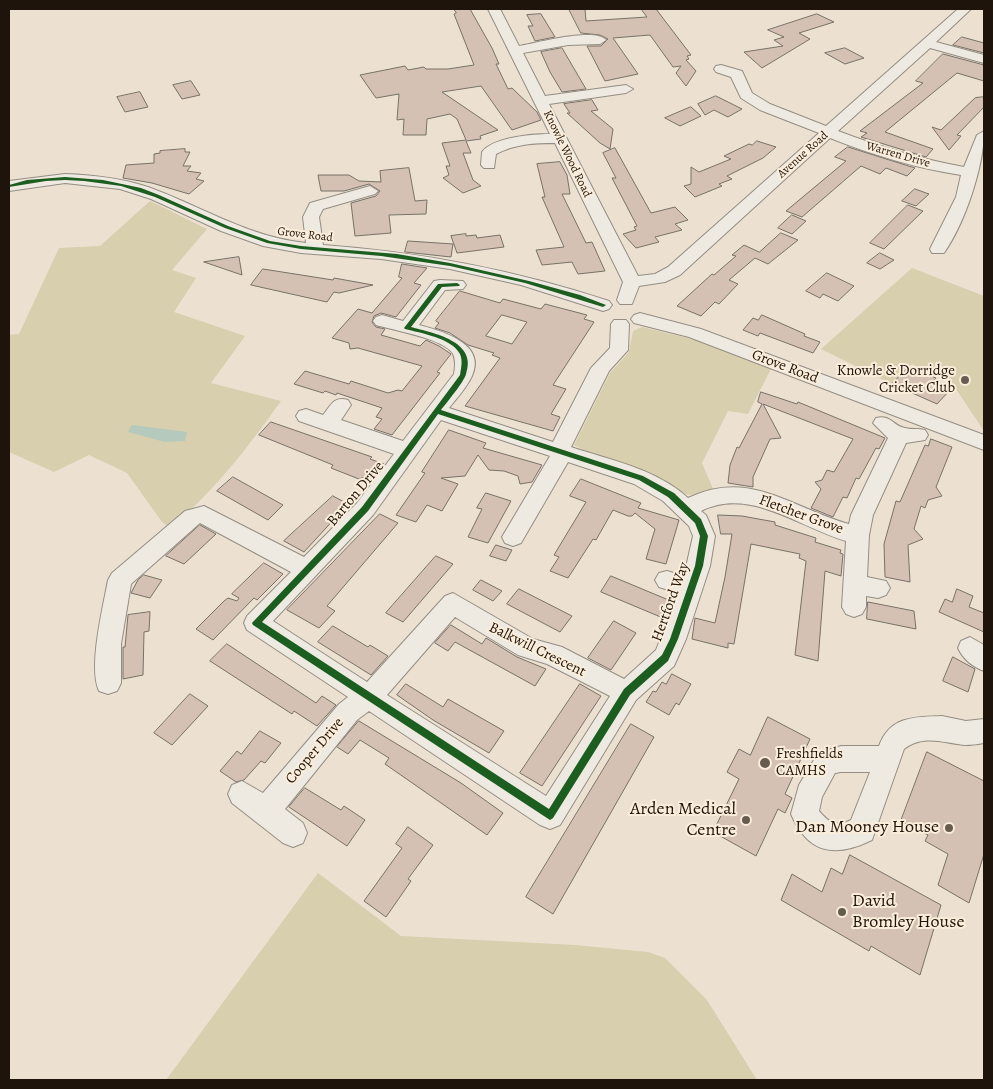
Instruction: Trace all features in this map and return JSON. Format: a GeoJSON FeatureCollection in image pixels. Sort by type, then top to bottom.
{"type":"FeatureCollection","features":[{"type":"Feature","properties":{"kind":"street","name":"Knowle Wood Road"},"geometry":{"type":"LineString","coordinates":[[494,9],[632,282]]}},
{"type":"Feature","properties":{"kind":"street","name":"Avenue Road"},"geometry":{"type":"LineString","coordinates":[[632,282],[668,276],[965,9]]}},
{"type":"Feature","properties":{"kind":"street"},"geometry":{"type":"LineString","coordinates":[[515,50],[544,46],[567,40],[600,40]]}},
{"type":"Feature","properties":{"kind":"street"},"geometry":{"type":"LineString","coordinates":[[926,43],[984,59]]}},
{"type":"Feature","properties":{"kind":"street","name":"Warren Drive"},"geometry":{"type":"LineString","coordinates":[[721,69],[742,73],[739,83],[752,100],[828,132],[885,153],[927,165],[969,172]]}},
{"type":"Feature","properties":{"kind":"street"},"geometry":{"type":"LineString","coordinates":[[542,101],[626,89]]}},
{"type":"Feature","properties":{"kind":"street"},"geometry":{"type":"LineString","coordinates":[[938,249],[964,197],[969,172],[984,135]]}},
{"type":"Feature","properties":{"kind":"street"},"geometry":{"type":"LineString","coordinates":[[489,165],[489,152],[500,146],[531,138],[560,139]]}},
{"type":"Feature","properties":{"kind":"street","name":"Grove Road"},"geometry":{"type":"LineString","coordinates":[[9,186],[46,179],[112,182],[158,196],[241,234],[271,242],[315,249],[396,256],[441,263],[542,284],[603,305]]}},
{"type":"Feature","properties":{"kind":"street"},"geometry":{"type":"LineString","coordinates":[[315,249],[311,217],[316,206],[370,191]]}},
{"type":"Feature","properties":{"kind":"street"},"geometry":{"type":"LineString","coordinates":[[626,300],[632,282]]}},
{"type":"Feature","properties":{"kind":"street"},"geometry":{"type":"LineString","coordinates":[[407,328],[443,284]]}},
{"type":"Feature","properties":{"kind":"street"},"geometry":{"type":"LineString","coordinates":[[617,300],[626,300],[639,306],[642,314],[640,319],[633,323],[620,324],[604,316],[603,305],[617,300]]}},
{"type":"Feature","properties":{"kind":"street","name":"Grove Road"},"geometry":{"type":"LineString","coordinates":[[640,319],[695,333],[984,443]]}},
{"type":"Feature","properties":{"kind":"street","name":"Barton Drive"},"geometry":{"type":"LineString","coordinates":[[370,696],[256,623],[365,509],[463,376],[467,363],[463,353],[446,340],[382,321]]}},
{"type":"Feature","properties":{"kind":"street"},"geometry":{"type":"LineString","coordinates":[[513,537],[561,451],[601,368],[618,350],[620,324]]}},
{"type":"Feature","properties":{"kind":"street"},"geometry":{"type":"LineString","coordinates":[[328,423],[341,405]]}},
{"type":"Feature","properties":{"kind":"street","name":"Hertford Way"},"geometry":{"type":"LineString","coordinates":[[370,696],[550,815],[627,692],[664,658],[674,639],[690,587],[699,566],[704,536],[698,521],[687,508],[671,495],[641,478],[437,411]]}},
{"type":"Feature","properties":{"kind":"street"},"geometry":{"type":"LineString","coordinates":[[306,416],[409,451]]}},
{"type":"Feature","properties":{"kind":"street","name":"Fletcher Grove"},"geometry":{"type":"LineString","coordinates":[[854,608],[867,586],[858,535],[862,515],[900,431]]}},
{"type":"Feature","properties":{"kind":"street","name":"Fletcher Grove"},"geometry":{"type":"LineString","coordinates":[[687,508],[702,501],[726,494],[751,497],[785,508],[840,531],[858,535]]}},
{"type":"Feature","properties":{"kind":"street"},"geometry":{"type":"LineString","coordinates":[[108,683],[109,644],[120,580],[193,517],[204,514],[306,569]]}},
{"type":"Feature","properties":{"kind":"street","name":"Hertford Way"},"geometry":{"type":"LineString","coordinates":[[667,580],[690,587]]}},
{"type":"Feature","properties":{"kind":"street","name":"Balkwill Crescent"},"geometry":{"type":"LineString","coordinates":[[370,696],[453,603],[527,648],[553,655],[588,675],[627,692]]}},
{"type":"Feature","properties":{"kind":"street","name":"Cooper Drive"},"geometry":{"type":"LineString","coordinates":[[265,812],[348,712],[370,696]]}},
{"type":"Feature","properties":{"kind":"street"},"geometry":{"type":"LineString","coordinates":[[887,760],[894,741],[907,731],[942,728],[966,733],[984,731]]}},
{"type":"Feature","properties":{"kind":"street"},"geometry":{"type":"LineString","coordinates":[[242,794],[293,833]]}},
{"type":"Feature","properties":{"kind":"shaded area"},"geometry":{"type":"Polygon","coordinates":[[[150,201],[207,229],[172,270],[196,278],[174,312],[245,336],[211,383],[281,401],[243,452],[216,484],[170,528],[162,522],[127,473],[89,455],[54,472],[9,452],[9,335],[19,334],[59,248],[100,246],[150,201]]]}},
{"type":"Feature","properties":{"kind":"shaded area"},"geometry":{"type":"Polygon","coordinates":[[[912,268],[984,296],[984,431],[952,383],[912,364],[892,384],[821,349],[912,268]]]}},
{"type":"Feature","properties":{"kind":"shaded area"},"geometry":{"type":"Polygon","coordinates":[[[642,327],[704,342],[771,369],[748,414],[728,411],[702,463],[713,489],[694,495],[684,494],[656,478],[605,461],[574,445],[610,373],[629,352],[633,331],[642,327]]]}},
{"type":"Feature","properties":{"kind":"shaded area"},"geometry":{"type":"Polygon","coordinates":[[[132,425],[187,432],[185,441],[165,442],[128,432],[132,425]]]}},
{"type":"Feature","properties":{"kind":"shaded area"},"geometry":{"type":"Polygon","coordinates":[[[318,873],[401,936],[575,945],[648,952],[665,958],[707,1000],[757,1080],[166,1080],[318,873]]]}},
{"type":"Feature","properties":{"kind":"building"},"geometry":{"type":"Polygon","coordinates":[[[454,9],[470,9],[492,48],[499,64],[496,64],[508,89],[512,88],[537,112],[541,120],[512,130],[481,86],[442,92],[498,130],[480,136],[481,139],[466,141],[471,153],[463,153],[473,180],[481,186],[463,193],[443,178],[449,175],[446,166],[450,166],[442,143],[466,140],[457,119],[450,114],[427,119],[426,135],[403,135],[404,119],[397,120],[399,94],[376,98],[360,75],[405,66],[408,70],[424,67],[426,69],[448,69],[474,65],[454,14],[456,13],[454,9]]]}},
{"type":"Feature","properties":{"kind":"building"},"geometry":{"type":"Polygon","coordinates":[[[569,9],[585,9],[586,21],[647,17],[641,9],[656,9],[691,55],[687,56],[689,59],[686,60],[696,71],[686,86],[676,73],[681,66],[673,67],[650,35],[613,38],[638,74],[605,81],[587,46],[601,46],[608,39],[600,35],[581,33],[569,9]]]}},
{"type":"Feature","properties":{"kind":"building"},"geometry":{"type":"Polygon","coordinates":[[[541,14],[555,37],[535,41],[528,26],[533,26],[527,15],[541,14]]]}},
{"type":"Feature","properties":{"kind":"building"},"geometry":{"type":"Polygon","coordinates":[[[817,14],[834,22],[799,33],[810,39],[762,68],[744,52],[783,46],[774,40],[784,37],[768,30],[817,14]]]}},
{"type":"Feature","properties":{"kind":"building"},"geometry":{"type":"Polygon","coordinates":[[[962,37],[984,43],[984,53],[953,45],[962,37]]]}},
{"type":"Feature","properties":{"kind":"building"},"geometry":{"type":"Polygon","coordinates":[[[562,48],[586,89],[562,92],[550,72],[541,52],[562,48]]]}},
{"type":"Feature","properties":{"kind":"building"},"geometry":{"type":"Polygon","coordinates":[[[845,48],[864,58],[845,64],[825,53],[845,48]]]}},
{"type":"Feature","properties":{"kind":"building"},"geometry":{"type":"Polygon","coordinates":[[[943,54],[984,65],[984,81],[957,73],[885,132],[933,149],[926,157],[861,137],[867,133],[860,131],[923,83],[916,81],[943,54]]]}},
{"type":"Feature","properties":{"kind":"building"},"geometry":{"type":"Polygon","coordinates":[[[191,81],[200,95],[182,99],[173,85],[191,81]]]}},
{"type":"Feature","properties":{"kind":"building"},"geometry":{"type":"Polygon","coordinates":[[[140,92],[148,107],[125,112],[117,97],[140,92]]]}},
{"type":"Feature","properties":{"kind":"building"},"geometry":{"type":"Polygon","coordinates":[[[716,96],[742,109],[728,117],[714,110],[705,115],[698,104],[716,96]]]}},
{"type":"Feature","properties":{"kind":"building"},"geometry":{"type":"Polygon","coordinates":[[[984,97],[984,107],[957,135],[961,136],[949,150],[932,127],[941,130],[975,98],[984,97]]]}},
{"type":"Feature","properties":{"kind":"building"},"geometry":{"type":"Polygon","coordinates":[[[592,100],[598,110],[591,111],[613,129],[610,149],[600,143],[567,113],[570,113],[564,104],[592,100]]]}},
{"type":"Feature","properties":{"kind":"building"},"geometry":{"type":"Polygon","coordinates":[[[691,107],[701,116],[680,126],[665,118],[691,107]]]}},
{"type":"Feature","properties":{"kind":"building"},"geometry":{"type":"Polygon","coordinates":[[[757,141],[776,147],[763,158],[727,176],[732,179],[719,184],[722,186],[695,197],[684,186],[691,184],[691,167],[699,172],[731,159],[724,156],[749,144],[752,145],[757,141]]]}},
{"type":"Feature","properties":{"kind":"building"},"geometry":{"type":"Polygon","coordinates":[[[848,147],[915,168],[907,176],[886,168],[880,174],[861,166],[802,217],[786,211],[846,161],[835,157],[848,147]]]}},
{"type":"Feature","properties":{"kind":"building"},"geometry":{"type":"Polygon","coordinates":[[[615,148],[651,213],[675,207],[688,220],[675,224],[682,230],[655,237],[659,242],[636,248],[623,234],[636,230],[634,227],[637,226],[612,178],[616,178],[603,153],[615,148]]]}},
{"type":"Feature","properties":{"kind":"building"},"geometry":{"type":"Polygon","coordinates":[[[185,149],[185,152],[190,152],[183,166],[191,166],[187,171],[201,173],[196,179],[204,181],[189,194],[152,183],[123,178],[126,165],[154,163],[154,154],[160,153],[160,151],[185,149]]]}},
{"type":"Feature","properties":{"kind":"building"},"geometry":{"type":"Polygon","coordinates":[[[560,162],[567,175],[570,194],[562,194],[586,243],[592,242],[605,271],[578,274],[572,262],[542,265],[536,250],[564,247],[542,197],[545,197],[537,164],[560,162]]]}},
{"type":"Feature","properties":{"kind":"building"},"geometry":{"type":"Polygon","coordinates":[[[409,168],[415,201],[427,200],[426,214],[389,215],[391,233],[355,236],[351,203],[376,196],[380,191],[369,184],[344,191],[321,191],[318,175],[349,175],[359,181],[381,182],[380,171],[409,168]]]}},
{"type":"Feature","properties":{"kind":"building"},"geometry":{"type":"Polygon","coordinates":[[[915,189],[929,194],[916,206],[902,201],[915,189]]]}},
{"type":"Feature","properties":{"kind":"building"},"geometry":{"type":"Polygon","coordinates":[[[908,205],[923,211],[884,249],[870,243],[908,205]]]}},
{"type":"Feature","properties":{"kind":"building"},"geometry":{"type":"Polygon","coordinates":[[[792,215],[806,221],[792,234],[778,228],[792,215]]]}},
{"type":"Feature","properties":{"kind":"building"},"geometry":{"type":"Polygon","coordinates":[[[781,233],[798,240],[768,264],[755,258],[729,280],[738,284],[719,304],[715,302],[701,316],[677,306],[712,274],[714,275],[736,256],[732,255],[744,245],[759,252],[781,233]]]}},
{"type":"Feature","properties":{"kind":"building"},"geometry":{"type":"Polygon","coordinates":[[[466,234],[466,236],[476,235],[477,238],[500,235],[504,247],[457,253],[451,236],[466,234]]]}},
{"type":"Feature","properties":{"kind":"building"},"geometry":{"type":"Polygon","coordinates":[[[408,241],[453,244],[451,257],[405,252],[408,241]]]}},
{"type":"Feature","properties":{"kind":"building"},"geometry":{"type":"Polygon","coordinates":[[[880,253],[894,260],[880,269],[867,263],[880,253]]]}},
{"type":"Feature","properties":{"kind":"building"},"geometry":{"type":"Polygon","coordinates":[[[239,257],[242,275],[204,262],[239,257]]]}},
{"type":"Feature","properties":{"kind":"building"},"geometry":{"type":"Polygon","coordinates":[[[402,264],[427,268],[414,283],[421,285],[396,317],[381,313],[374,316],[372,322],[376,327],[385,329],[381,335],[420,346],[426,340],[451,354],[437,372],[440,373],[392,435],[374,429],[382,419],[376,417],[382,408],[337,393],[336,395],[325,391],[323,393],[294,384],[305,371],[349,384],[351,381],[388,393],[398,390],[402,391],[422,366],[358,348],[350,349],[349,343],[332,338],[358,309],[372,313],[402,278],[399,277],[402,264]]]}},
{"type":"Feature","properties":{"kind":"building"},"geometry":{"type":"Polygon","coordinates":[[[263,269],[373,285],[339,293],[334,292],[327,302],[251,285],[263,269]]]}},
{"type":"Feature","properties":{"kind":"building"},"geometry":{"type":"Polygon","coordinates":[[[827,273],[854,286],[838,301],[823,294],[820,298],[806,291],[827,273]]]}},
{"type":"Feature","properties":{"kind":"building"},"geometry":{"type":"Polygon","coordinates":[[[460,291],[500,303],[503,299],[541,309],[545,304],[587,315],[584,319],[594,322],[553,385],[566,389],[551,414],[560,417],[553,431],[465,406],[500,358],[492,355],[494,353],[468,345],[450,333],[435,328],[439,323],[436,321],[460,291]],[[502,315],[486,336],[512,344],[527,322],[502,315]]]}},
{"type":"Feature","properties":{"kind":"building"},"geometry":{"type":"Polygon","coordinates":[[[762,315],[820,342],[813,353],[760,333],[758,336],[743,330],[753,318],[758,320],[762,315]]]}},
{"type":"Feature","properties":{"kind":"building"},"geometry":{"type":"Polygon","coordinates":[[[909,367],[936,378],[933,382],[950,390],[937,404],[892,384],[909,367]]]}},
{"type":"Feature","properties":{"kind":"building"},"geometry":{"type":"Polygon","coordinates":[[[761,392],[797,404],[798,402],[885,438],[879,449],[876,448],[859,479],[856,478],[847,498],[843,497],[833,517],[811,508],[821,489],[815,482],[822,480],[827,470],[834,472],[853,439],[763,404],[781,438],[770,439],[753,477],[753,487],[728,483],[730,465],[737,447],[739,448],[762,404],[758,402],[761,392]]]}},
{"type":"Feature","properties":{"kind":"building"},"geometry":{"type":"Polygon","coordinates":[[[271,422],[372,457],[370,459],[384,464],[372,480],[365,477],[359,479],[331,468],[333,465],[259,435],[271,422]]]}},
{"type":"Feature","properties":{"kind":"building"},"geometry":{"type":"Polygon","coordinates":[[[449,430],[486,443],[483,448],[542,465],[532,482],[520,484],[518,476],[504,471],[489,470],[478,455],[465,476],[441,478],[458,484],[442,511],[427,505],[416,522],[396,515],[425,473],[422,472],[449,430]]]}},
{"type":"Feature","properties":{"kind":"building"},"geometry":{"type":"Polygon","coordinates":[[[931,439],[952,447],[936,487],[942,496],[928,500],[925,508],[921,506],[914,529],[923,539],[908,545],[910,582],[885,577],[884,544],[896,501],[900,502],[925,445],[928,446],[931,439]]]}},
{"type":"Feature","properties":{"kind":"building"},"geometry":{"type":"Polygon","coordinates":[[[233,477],[283,505],[268,520],[217,491],[233,477]]]}},
{"type":"Feature","properties":{"kind":"building"},"geometry":{"type":"Polygon","coordinates":[[[581,479],[641,503],[638,508],[679,520],[666,564],[646,559],[655,529],[635,513],[632,516],[628,516],[613,510],[596,540],[593,539],[568,578],[550,571],[559,557],[554,555],[586,502],[570,496],[581,479]]]}},
{"type":"Feature","properties":{"kind":"building"},"geometry":{"type":"Polygon","coordinates":[[[486,493],[511,501],[488,543],[468,537],[482,509],[477,508],[486,493]]]}},
{"type":"Feature","properties":{"kind":"building"},"geometry":{"type":"Polygon","coordinates":[[[333,496],[348,504],[304,552],[284,541],[333,496]]]}},
{"type":"Feature","properties":{"kind":"building"},"geometry":{"type":"Polygon","coordinates":[[[380,514],[398,523],[327,606],[335,611],[319,628],[287,610],[380,514]]]}},
{"type":"Feature","properties":{"kind":"building"},"geometry":{"type":"Polygon","coordinates":[[[718,515],[742,516],[775,522],[775,525],[816,538],[815,542],[841,550],[840,553],[843,554],[841,576],[825,571],[818,661],[795,655],[806,561],[799,558],[800,554],[751,544],[734,644],[728,643],[728,648],[692,639],[695,618],[715,623],[725,577],[732,534],[721,534],[718,515]]]}},
{"type":"Feature","properties":{"kind":"building"},"geometry":{"type":"Polygon","coordinates":[[[200,525],[216,534],[184,564],[166,556],[200,525]]]}},
{"type":"Feature","properties":{"kind":"building"},"geometry":{"type":"Polygon","coordinates":[[[496,545],[512,550],[506,561],[490,556],[496,545]]]}},
{"type":"Feature","properties":{"kind":"building"},"geometry":{"type":"Polygon","coordinates":[[[436,556],[453,564],[403,622],[386,613],[436,556]]]}},
{"type":"Feature","properties":{"kind":"building"},"geometry":{"type":"Polygon","coordinates":[[[264,563],[283,574],[257,600],[254,598],[213,640],[196,629],[228,598],[237,601],[239,598],[232,594],[264,563]]]}},
{"type":"Feature","properties":{"kind":"building"},"geometry":{"type":"Polygon","coordinates":[[[144,575],[162,580],[150,598],[131,593],[138,580],[144,575]]]}},
{"type":"Feature","properties":{"kind":"building"},"geometry":{"type":"Polygon","coordinates":[[[611,576],[671,601],[663,618],[601,592],[611,576]]]}},
{"type":"Feature","properties":{"kind":"building"},"geometry":{"type":"Polygon","coordinates":[[[481,580],[502,591],[493,601],[473,590],[481,580]]]}},
{"type":"Feature","properties":{"kind":"building"},"geometry":{"type":"Polygon","coordinates":[[[519,589],[572,616],[560,632],[507,604],[519,589]]]}},
{"type":"Feature","properties":{"kind":"building"},"geometry":{"type":"Polygon","coordinates":[[[957,589],[973,596],[969,607],[984,613],[984,632],[939,612],[945,599],[952,602],[957,589]]]}},
{"type":"Feature","properties":{"kind":"building"},"geometry":{"type":"Polygon","coordinates":[[[868,602],[914,611],[916,629],[867,619],[868,602]]]}},
{"type":"Feature","properties":{"kind":"building"},"geometry":{"type":"Polygon","coordinates":[[[150,612],[149,631],[144,632],[143,675],[123,679],[123,647],[125,647],[128,615],[150,612]]]}},
{"type":"Feature","properties":{"kind":"building"},"geometry":{"type":"Polygon","coordinates":[[[614,621],[636,633],[611,670],[588,658],[614,621]]]}},
{"type":"Feature","properties":{"kind":"building"},"geometry":{"type":"Polygon","coordinates":[[[451,625],[482,644],[486,638],[517,657],[546,669],[535,686],[455,642],[448,651],[435,643],[451,625]]]}},
{"type":"Feature","properties":{"kind":"building"},"geometry":{"type":"Polygon","coordinates":[[[333,626],[368,647],[370,645],[388,656],[371,675],[318,642],[333,626]]]}},
{"type":"Feature","properties":{"kind":"building"},"geometry":{"type":"Polygon","coordinates":[[[227,644],[316,703],[322,696],[336,705],[317,726],[294,711],[292,714],[210,661],[227,644]]]}},
{"type":"Feature","properties":{"kind":"building"},"geometry":{"type":"Polygon","coordinates":[[[953,657],[975,669],[968,692],[943,681],[953,657]]]}},
{"type":"Feature","properties":{"kind":"building"},"geometry":{"type":"Polygon","coordinates":[[[672,674],[691,684],[679,705],[676,703],[669,715],[646,702],[653,691],[656,692],[662,682],[666,684],[672,674]]]}},
{"type":"Feature","properties":{"kind":"building"},"geometry":{"type":"Polygon","coordinates":[[[406,684],[443,707],[448,699],[504,731],[489,753],[433,720],[397,695],[406,684]]]}},
{"type":"Feature","properties":{"kind":"building"},"geometry":{"type":"Polygon","coordinates":[[[580,684],[601,696],[542,786],[520,773],[580,684]]]}},
{"type":"Feature","properties":{"kind":"building"},"geometry":{"type":"Polygon","coordinates":[[[190,694],[208,706],[172,745],[154,733],[190,694]]]}},
{"type":"Feature","properties":{"kind":"building","name":"Freshfields CAMHS"},"geometry":{"type":"Polygon","coordinates":[[[768,717],[810,739],[785,794],[792,798],[785,813],[778,809],[756,856],[713,832],[739,779],[727,772],[739,749],[750,755],[768,717]]]}},
{"type":"Feature","properties":{"kind":"building"},"geometry":{"type":"Polygon","coordinates":[[[359,721],[461,783],[503,813],[487,835],[385,764],[389,758],[360,740],[348,754],[337,747],[359,721]]]}},
{"type":"Feature","properties":{"kind":"building"},"geometry":{"type":"Polygon","coordinates":[[[631,724],[654,737],[553,914],[526,897],[631,724]]]}},
{"type":"Feature","properties":{"kind":"building"},"geometry":{"type":"Polygon","coordinates":[[[260,731],[281,743],[265,763],[261,761],[244,780],[236,782],[220,771],[237,751],[241,754],[260,731]]]}},
{"type":"Feature","properties":{"kind":"building","name":"Dan Mooney House"},"geometry":{"type":"Polygon","coordinates":[[[927,752],[984,781],[984,854],[969,903],[938,885],[948,854],[925,841],[928,835],[901,821],[927,752]]]}},
{"type":"Feature","properties":{"kind":"building"},"geometry":{"type":"Polygon","coordinates":[[[305,788],[341,810],[344,806],[365,820],[347,846],[289,807],[305,788]]]}},
{"type":"Feature","properties":{"kind":"building"},"geometry":{"type":"Polygon","coordinates":[[[408,827],[433,845],[408,879],[411,881],[386,917],[364,901],[402,848],[396,844],[408,827]]]}},
{"type":"Feature","properties":{"kind":"building","name":"David Bromley House"},"geometry":{"type":"Polygon","coordinates":[[[850,855],[941,905],[920,975],[871,946],[869,951],[781,900],[792,874],[822,892],[831,868],[842,874],[850,855]]]}},
{"type":"Feature","properties":{"kind":"cycle path"},"geometry":{"type":"LineString","coordinates":[[9,186],[46,179],[65,178],[103,181],[157,196],[226,227],[269,242],[301,248],[381,254],[450,264],[527,282],[603,305]]}},
{"type":"Feature","properties":{"kind":"cycle path"},"geometry":{"type":"LineString","coordinates":[[437,411],[641,478],[671,495],[698,521],[704,536],[699,566],[674,639],[665,658],[627,692],[550,815],[256,623],[365,509],[463,375],[465,363],[463,354],[457,347],[439,337],[407,328],[440,285],[457,285]]}},
{"type":"Feature","properties":{"kind":"place","name":"Knowle & Dorridge Cricket Club"},"geometry":{"type":"Point","coordinates":[965,380]}},
{"type":"Feature","properties":{"kind":"place","name":"Freshfields CAMHS"},"geometry":{"type":"Point","coordinates":[765,763]}},
{"type":"Feature","properties":{"kind":"place","name":"Arden Medical Centre"},"geometry":{"type":"Point","coordinates":[746,820]}},
{"type":"Feature","properties":{"kind":"place","name":"Dan Mooney House"},"geometry":{"type":"Point","coordinates":[949,828]}},
{"type":"Feature","properties":{"kind":"place","name":"David Bromley House"},"geometry":{"type":"Point","coordinates":[842,912]}}]}
